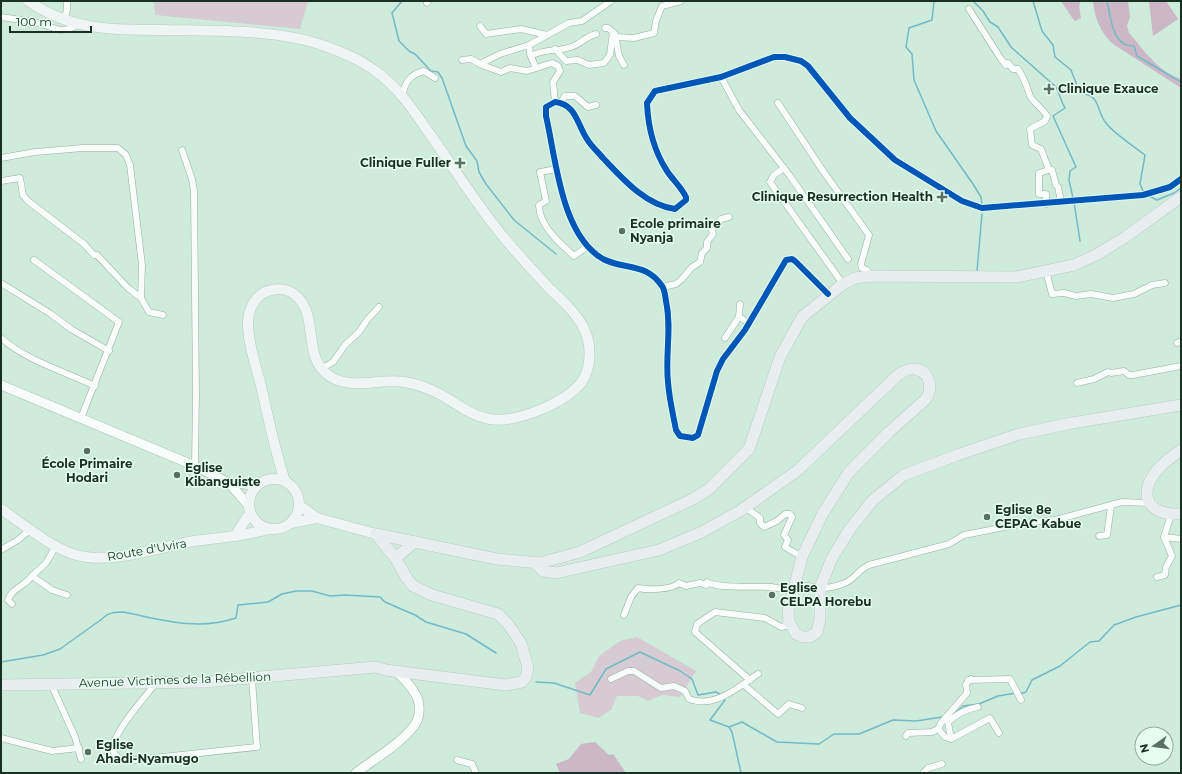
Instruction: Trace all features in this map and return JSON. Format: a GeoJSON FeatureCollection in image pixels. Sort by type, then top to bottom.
{"type":"FeatureCollection","features":[{"type":"Feature","properties":{"kind":"highway"},"geometry":{"type":"LineString","coordinates":[[376,534],[497,559],[540,564],[580,552],[676,508],[709,489],[749,449],[780,357],[802,317],[828,294],[843,284],[855,278],[870,276],[1016,277],[1074,265],[1096,255],[1124,238],[1181,198]]}},
{"type":"Feature","properties":{"kind":"highway"},"geometry":{"type":"LineString","coordinates":[[535,563],[544,571],[556,573],[650,552],[702,532],[747,506],[797,471],[898,374],[914,369],[922,372],[931,384],[930,392],[926,399],[888,432],[849,472],[822,515],[802,558],[788,612],[790,625],[796,634],[803,638],[810,637],[817,632],[820,619],[820,588],[832,558],[850,529],[873,500],[904,475],[1019,434],[1072,423],[1181,405]]}},
{"type":"Feature","properties":{"kind":"highway"},"geometry":{"type":"LineString","coordinates":[[1176,514],[1159,512],[1149,503],[1147,494],[1152,478],[1161,466],[1181,450]]}},
{"type":"Feature","properties":{"kind":"highway","name":"Avenue Victimes de la Rébellion"},"geometry":{"type":"LineString","coordinates":[[1,685],[156,683],[252,679],[376,667],[396,671],[511,685],[522,682],[526,677],[528,668],[521,643],[508,624],[498,614],[420,590],[413,586],[396,560],[376,534]]}},
{"type":"Feature","properties":{"kind":"highway"},"geometry":{"type":"LineString","coordinates":[[396,560],[400,554],[415,542]]}},
{"type":"Feature","properties":{"kind":"main road"},"geometry":{"type":"LineString","coordinates":[[28,1],[64,20],[78,25],[112,30],[234,32],[295,38],[322,45],[346,54],[373,69],[402,97],[505,240],[579,321],[588,337],[590,353],[589,366],[583,381],[564,398],[534,413],[500,422],[479,417],[465,411],[442,396],[418,386],[390,381],[347,383],[329,376],[321,369],[314,356],[306,311],[299,299],[287,290],[282,289],[270,290],[260,295],[252,306],[249,314],[249,338],[277,457],[285,481],[297,493],[299,505],[298,512],[291,523]]}},
{"type":"Feature","properties":{"kind":"main road"},"geometry":{"type":"LineString","coordinates":[[269,479],[277,457]]}},
{"type":"Feature","properties":{"kind":"main road"},"geometry":{"type":"LineString","coordinates":[[235,536],[249,509],[252,490],[256,485],[269,479],[285,481]]}},
{"type":"Feature","properties":{"kind":"main road"},"geometry":{"type":"LineString","coordinates":[[299,505],[317,518],[376,534]]}},
{"type":"Feature","properties":{"kind":"main road","name":"Route d'Uvira"},"geometry":{"type":"LineString","coordinates":[[1,509],[56,546],[82,557],[103,558],[269,529]]}},
{"type":"Feature","properties":{"kind":"main road"},"geometry":{"type":"LineString","coordinates":[[249,509],[257,523],[269,529],[281,528],[291,523],[317,518]]}},
{"type":"Feature","properties":{"kind":"street"},"geometry":{"type":"LineString","coordinates":[[64,20],[67,10],[67,1]]}},
{"type":"Feature","properties":{"kind":"street"},"geometry":{"type":"LineString","coordinates":[[480,64],[500,54],[529,45],[569,24],[582,21],[611,1]]}},
{"type":"Feature","properties":{"kind":"street"},"geometry":{"type":"LineString","coordinates":[[605,28],[608,28],[615,34],[634,38],[654,32],[656,21],[662,6],[680,1]]}},
{"type":"Feature","properties":{"kind":"street"},"geometry":{"type":"LineString","coordinates":[[969,9],[1001,59],[1006,65],[1008,63],[1013,69],[1018,69],[1024,79],[1030,97],[1040,106],[1047,116],[1045,121],[1030,129],[1032,145],[1041,149],[1049,170],[1052,170],[1061,202]]}},
{"type":"Feature","properties":{"kind":"street"},"geometry":{"type":"LineString","coordinates":[[1,17],[36,22],[60,30],[69,30],[78,25]]}},
{"type":"Feature","properties":{"kind":"street"},"geometry":{"type":"LineString","coordinates":[[480,26],[486,34],[521,29],[547,36]]}},
{"type":"Feature","properties":{"kind":"street"},"geometry":{"type":"LineString","coordinates":[[531,56],[541,50],[570,48],[580,44],[588,36],[596,34]]}},
{"type":"Feature","properties":{"kind":"street"},"geometry":{"type":"LineString","coordinates":[[555,50],[566,61],[578,60],[589,65],[604,63],[610,55],[615,34]]}},
{"type":"Feature","properties":{"kind":"street"},"geometry":{"type":"LineString","coordinates":[[615,34],[619,56],[624,65]]}},
{"type":"Feature","properties":{"kind":"street"},"geometry":{"type":"LineString","coordinates":[[529,45],[531,56],[536,68]]}},
{"type":"Feature","properties":{"kind":"street"},"geometry":{"type":"LineString","coordinates":[[558,102],[567,105],[573,111],[587,139],[632,187],[654,202],[666,208],[675,209],[686,200],[686,196],[668,172],[658,154],[653,140],[647,103],[655,91],[721,77],[774,57],[786,57],[801,61],[808,66],[850,118],[895,160],[956,197],[982,208],[1143,195],[1170,187],[1181,179]]}},
{"type":"Feature","properties":{"kind":"street"},"geometry":{"type":"LineString","coordinates":[[462,60],[471,59],[501,72],[510,68],[527,70],[552,63],[558,66],[559,74],[553,82],[558,102]]}},
{"type":"Feature","properties":{"kind":"street"},"geometry":{"type":"LineString","coordinates":[[402,97],[406,82],[413,75],[424,71],[435,78]]}},
{"type":"Feature","properties":{"kind":"street"},"geometry":{"type":"LineString","coordinates":[[721,77],[739,110],[784,168],[848,259]]}},
{"type":"Feature","properties":{"kind":"street"},"geometry":{"type":"LineString","coordinates":[[596,105],[588,107],[575,96],[565,96],[558,102],[546,107],[546,116],[566,208],[570,218],[588,246],[604,259],[640,269],[653,276],[663,287],[670,327],[668,383],[676,430],[680,436],[693,438],[698,435],[717,371],[723,359],[749,324],[782,265],[788,259],[795,261],[828,294]]}},
{"type":"Feature","properties":{"kind":"street"},"geometry":{"type":"LineString","coordinates":[[778,103],[822,171],[869,235],[861,264],[862,268],[867,270],[870,276]]}},
{"type":"Feature","properties":{"kind":"street"},"geometry":{"type":"LineString","coordinates":[[1,158],[75,148],[118,148],[126,155],[130,165],[142,265],[141,298]]}},
{"type":"Feature","properties":{"kind":"street"},"geometry":{"type":"LineString","coordinates":[[182,150],[192,179],[194,191],[196,387],[195,466]]}},
{"type":"Feature","properties":{"kind":"street"},"geometry":{"type":"LineString","coordinates":[[784,168],[774,175],[770,182],[843,284]]}},
{"type":"Feature","properties":{"kind":"street"},"geometry":{"type":"LineString","coordinates":[[557,170],[540,172],[546,201],[539,205],[542,217],[548,230],[574,256],[588,246]]}},
{"type":"Feature","properties":{"kind":"street"},"geometry":{"type":"LineString","coordinates":[[1046,204],[1046,194],[1039,194],[1039,173],[1049,170]]}},
{"type":"Feature","properties":{"kind":"street"},"geometry":{"type":"LineString","coordinates":[[1,181],[20,178],[24,198],[84,244],[128,288],[141,298],[149,312],[163,315]]}},
{"type":"Feature","properties":{"kind":"street"},"geometry":{"type":"LineString","coordinates":[[663,287],[676,284],[700,262],[702,253],[707,248],[707,242],[713,234],[712,230],[721,219],[728,217]]}},
{"type":"Feature","properties":{"kind":"street"},"geometry":{"type":"LineString","coordinates":[[34,260],[117,320],[119,324],[81,418]]}},
{"type":"Feature","properties":{"kind":"street"},"geometry":{"type":"LineString","coordinates":[[1046,271],[1052,294],[1064,293],[1076,296],[1091,294],[1113,298],[1134,294],[1152,285],[1165,283]]}},
{"type":"Feature","properties":{"kind":"street"},"geometry":{"type":"LineString","coordinates":[[1,283],[52,314],[71,329],[108,351]]}},
{"type":"Feature","properties":{"kind":"street"},"geometry":{"type":"LineString","coordinates":[[725,338],[739,317],[740,304]]}},
{"type":"Feature","properties":{"kind":"street"},"geometry":{"type":"LineString","coordinates":[[321,369],[333,362],[345,345],[359,332],[366,320],[379,307]]}},
{"type":"Feature","properties":{"kind":"street"},"geometry":{"type":"LineString","coordinates":[[739,317],[749,324]]}},
{"type":"Feature","properties":{"kind":"street"},"geometry":{"type":"LineString","coordinates":[[1,338],[10,346],[33,358],[95,386]]}},
{"type":"Feature","properties":{"kind":"street"},"geometry":{"type":"LineString","coordinates":[[1077,383],[1094,379],[1108,372],[1124,371],[1130,375],[1133,375],[1181,366]]}},
{"type":"Feature","properties":{"kind":"street"},"geometry":{"type":"LineString","coordinates":[[1,385],[195,466],[229,483],[256,485]]}},
{"type":"Feature","properties":{"kind":"street"},"geometry":{"type":"LineString","coordinates":[[229,483],[249,509]]}},
{"type":"Feature","properties":{"kind":"street"},"geometry":{"type":"LineString","coordinates":[[624,615],[631,597],[638,588],[655,589],[671,587],[679,583],[686,586],[700,583],[706,585],[707,582],[721,586],[732,585],[750,588],[769,587],[794,591],[805,586],[820,588],[846,583],[862,568],[869,565],[949,544],[964,535],[1031,522],[1055,520],[1122,502],[1149,503]]}},
{"type":"Feature","properties":{"kind":"street"},"geometry":{"type":"LineString","coordinates":[[747,506],[749,510],[760,518],[760,523],[764,527],[777,521],[785,514],[790,514],[792,516],[784,535],[788,540],[785,547],[802,558]]}},
{"type":"Feature","properties":{"kind":"street"},"geometry":{"type":"LineString","coordinates":[[1099,536],[1107,535],[1111,506]]}},
{"type":"Feature","properties":{"kind":"street"},"geometry":{"type":"LineString","coordinates":[[1164,537],[1176,514]]}},
{"type":"Feature","properties":{"kind":"street"},"geometry":{"type":"LineString","coordinates":[[1,550],[18,540],[31,529]]}},
{"type":"Feature","properties":{"kind":"street"},"geometry":{"type":"LineString","coordinates":[[1164,537],[1181,539]]}},
{"type":"Feature","properties":{"kind":"street"},"geometry":{"type":"LineString","coordinates":[[1157,577],[1165,575],[1166,567],[1172,556],[1164,537]]}},
{"type":"Feature","properties":{"kind":"street"},"geometry":{"type":"LineString","coordinates":[[12,604],[8,600],[10,596],[18,586],[25,585],[46,562],[56,546]]}},
{"type":"Feature","properties":{"kind":"street"},"geometry":{"type":"LineString","coordinates":[[32,576],[52,590],[66,595]]}},
{"type":"Feature","properties":{"kind":"street"},"geometry":{"type":"LineString","coordinates":[[750,680],[718,651],[698,637],[695,632],[697,624],[715,612],[765,618],[782,627],[790,625]]}},
{"type":"Feature","properties":{"kind":"street"},"geometry":{"type":"LineString","coordinates":[[356,773],[405,735],[414,726],[419,715],[419,704],[415,692],[396,671]]}},
{"type":"Feature","properties":{"kind":"street"},"geometry":{"type":"LineString","coordinates":[[611,679],[628,671],[634,671],[661,688],[674,686],[685,691],[689,699],[693,701],[718,699],[744,685],[758,674]]}},
{"type":"Feature","properties":{"kind":"street"},"geometry":{"type":"LineString","coordinates":[[156,683],[127,720],[116,740],[113,748],[114,753],[125,762],[257,747],[252,679]]}},
{"type":"Feature","properties":{"kind":"street"},"geometry":{"type":"LineString","coordinates":[[906,736],[908,733],[932,732],[938,729],[940,723],[967,693],[967,680],[1010,679],[1021,700]]}},
{"type":"Feature","properties":{"kind":"street"},"geometry":{"type":"LineString","coordinates":[[51,684],[72,728],[81,759]]}},
{"type":"Feature","properties":{"kind":"street"},"geometry":{"type":"LineString","coordinates":[[744,685],[775,712],[780,714],[789,704],[802,708]]}},
{"type":"Feature","properties":{"kind":"street"},"geometry":{"type":"LineString","coordinates":[[951,739],[948,722],[959,712],[967,709],[978,708]]}},
{"type":"Feature","properties":{"kind":"street"},"geometry":{"type":"LineString","coordinates":[[938,729],[945,737],[951,739],[990,718],[999,733]]}},
{"type":"Feature","properties":{"kind":"street"},"geometry":{"type":"LineString","coordinates":[[1,738],[52,751],[79,748]]}},
{"type":"Feature","properties":{"kind":"street"},"geometry":{"type":"LineString","coordinates":[[457,760],[472,764],[476,773]]}},
{"type":"Feature","properties":{"kind":"street"},"geometry":{"type":"LineString","coordinates":[[923,773],[928,768],[942,764]]}},
{"type":"Feature","properties":{"kind":"shaded area"},"geometry":{"type":"Polygon","coordinates":[[[154,1],[308,1],[300,29],[155,15],[154,1]]]}},
{"type":"Feature","properties":{"kind":"shaded area"},"geometry":{"type":"Polygon","coordinates":[[[1061,1],[1081,1],[1079,6],[1081,18],[1075,21],[1061,1]]]}},
{"type":"Feature","properties":{"kind":"shaded area"},"geometry":{"type":"Polygon","coordinates":[[[1093,1],[1128,1],[1130,17],[1127,26],[1129,33],[1158,66],[1173,76],[1181,79],[1181,88],[1113,44],[1101,30],[1095,14],[1093,1]]]}},
{"type":"Feature","properties":{"kind":"shaded area"},"geometry":{"type":"Polygon","coordinates":[[[1149,1],[1166,1],[1178,19],[1153,36],[1149,1]]]}},
{"type":"Feature","properties":{"kind":"shaded area"},"geometry":{"type":"Polygon","coordinates":[[[637,637],[696,671],[680,697],[662,695],[648,701],[638,696],[617,696],[611,710],[598,718],[580,713],[575,683],[591,672],[599,656],[620,641],[637,637]]]}},
{"type":"Feature","properties":{"kind":"shaded area"},"geometry":{"type":"Polygon","coordinates":[[[595,742],[609,755],[613,754],[626,773],[560,773],[556,764],[569,759],[581,744],[595,742]]]}},
{"type":"Feature","properties":{"kind":"waterway"},"geometry":{"type":"LineString","coordinates":[[402,1],[392,13],[399,41],[409,51],[415,54],[431,71],[438,72],[442,78],[466,146],[477,161],[479,172],[486,184],[514,220],[556,254]]}},
{"type":"Feature","properties":{"kind":"waterway"},"geometry":{"type":"LineString","coordinates":[[934,1],[932,20],[909,28],[906,47],[912,54],[914,80],[936,131],[973,184],[981,197],[982,204]]}},
{"type":"Feature","properties":{"kind":"waterway"},"geometry":{"type":"LineString","coordinates":[[973,1],[983,11],[990,22],[998,27],[1011,47],[1056,87],[1065,108],[1053,116],[1076,167],[1070,171],[1069,180],[1073,198]]}},
{"type":"Feature","properties":{"kind":"waterway"},"geometry":{"type":"LineString","coordinates":[[1033,1],[1042,31],[1053,45],[1055,57],[1071,70],[1080,93],[1092,97],[1109,127],[1145,155],[1140,184],[1144,193]]}},
{"type":"Feature","properties":{"kind":"waterway"},"geometry":{"type":"LineString","coordinates":[[1107,1],[1114,30],[1121,42],[1134,46],[1137,56],[1181,82]]}},
{"type":"Feature","properties":{"kind":"waterway"},"geometry":{"type":"LineString","coordinates":[[1149,196],[1157,200],[1174,193],[1181,188]]}},
{"type":"Feature","properties":{"kind":"waterway"},"geometry":{"type":"LineString","coordinates":[[1074,202],[1080,241]]}},
{"type":"Feature","properties":{"kind":"waterway"},"geometry":{"type":"LineString","coordinates":[[977,271],[982,214]]}},
{"type":"Feature","properties":{"kind":"waterway"},"geometry":{"type":"LineString","coordinates":[[1,662],[43,655],[60,649],[107,615],[112,613],[124,612],[166,621],[208,624],[236,618],[238,605],[268,602],[282,594],[296,591],[312,591],[330,596],[345,595],[380,597],[385,602],[415,615],[426,622],[466,634],[496,653]]}},
{"type":"Feature","properties":{"kind":"waterway"},"geometry":{"type":"LineString","coordinates":[[1020,694],[1026,692],[1032,680],[1060,666],[1090,642],[1099,641],[1114,625],[1136,617],[1181,605]]}},
{"type":"Feature","properties":{"kind":"waterway"},"geometry":{"type":"LineString","coordinates":[[536,682],[554,683],[590,695],[606,669],[640,652],[680,671],[692,679],[698,695],[716,692],[721,695]]}},
{"type":"Feature","properties":{"kind":"waterway"},"geometry":{"type":"LineString","coordinates":[[953,715],[963,706],[979,704],[998,696],[1016,693]]}},
{"type":"Feature","properties":{"kind":"waterway"},"geometry":{"type":"LineString","coordinates":[[724,698],[725,700],[710,720],[729,727],[742,722],[777,742],[819,744],[834,734],[859,734],[893,720],[916,721],[942,717]]}},
{"type":"Feature","properties":{"kind":"waterway"},"geometry":{"type":"LineString","coordinates":[[729,727],[732,732],[741,773]]}},
{"type":"Feature","properties":{"kind":"cycle path"},"geometry":{"type":"LineString","coordinates":[[828,294],[795,261],[792,259],[786,260],[745,330],[723,359],[717,371],[698,435],[693,438],[680,436],[676,430],[671,406],[667,372],[668,311],[664,289],[656,278],[649,273],[603,259],[589,248],[578,233],[569,215],[562,195],[546,116],[546,107],[555,102],[567,107],[572,111],[590,144],[626,182],[635,190],[654,202],[675,209],[686,200],[686,197],[662,163],[655,147],[650,130],[647,103],[655,91],[721,77],[774,57],[785,57],[801,61],[808,66],[850,118],[895,160],[962,201],[982,208],[1143,195],[1170,187],[1181,179]]}},
{"type":"Feature","properties":{"kind":"place","name":"Clinique Exauce"},"geometry":{"type":"Point","coordinates":[1049,89]}},
{"type":"Feature","properties":{"kind":"place","name":"Clinique Fuller"},"geometry":{"type":"Point","coordinates":[460,163]}},
{"type":"Feature","properties":{"kind":"place","name":"Clinique Resurrection Health"},"geometry":{"type":"Point","coordinates":[942,197]}},
{"type":"Feature","properties":{"kind":"place","name":"Ecole primaire Nyanja"},"geometry":{"type":"Point","coordinates":[622,231]}},
{"type":"Feature","properties":{"kind":"place","name":"École Primaire Hodari"},"geometry":{"type":"Point","coordinates":[87,451]}},
{"type":"Feature","properties":{"kind":"place","name":"Eglise Kibanguiste"},"geometry":{"type":"Point","coordinates":[177,475]}},
{"type":"Feature","properties":{"kind":"place","name":"Eglise 8e CEPAC Kabue"},"geometry":{"type":"Point","coordinates":[987,517]}},
{"type":"Feature","properties":{"kind":"place","name":"Eglise CELPA Horebu"},"geometry":{"type":"Point","coordinates":[772,595]}},
{"type":"Feature","properties":{"kind":"place","name":"Eglise Ahadi-Nyamugo"},"geometry":{"type":"Point","coordinates":[88,752]}}]}
